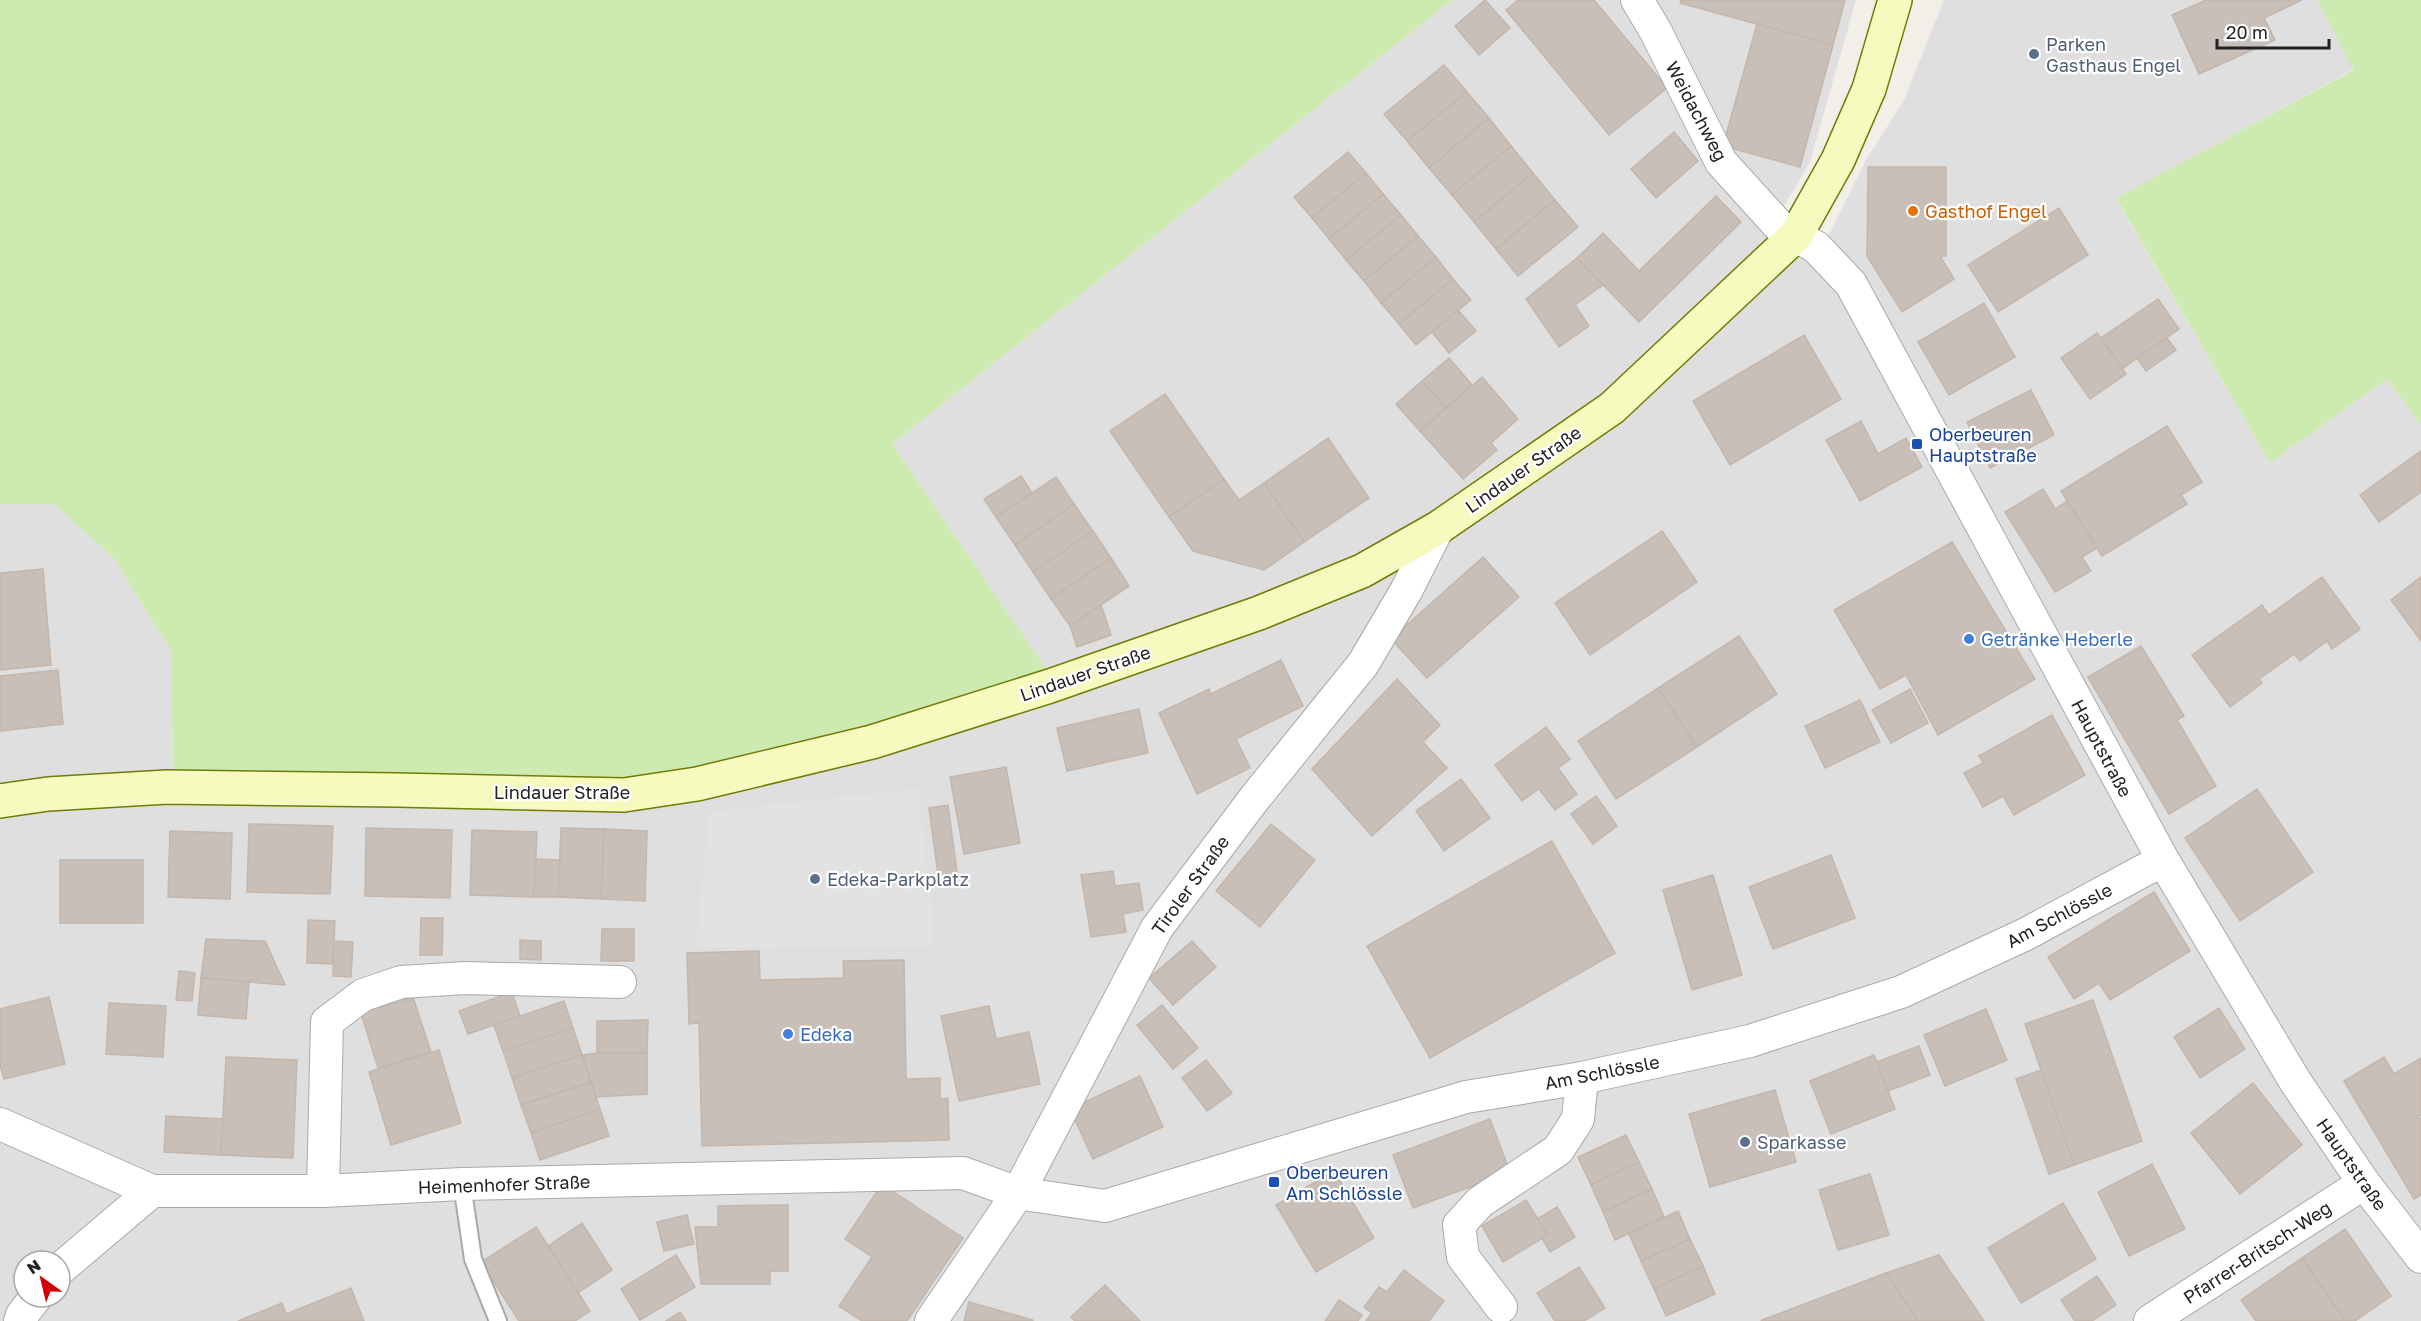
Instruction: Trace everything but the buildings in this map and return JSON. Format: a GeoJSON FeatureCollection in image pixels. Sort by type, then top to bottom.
{"type":"FeatureCollection","features":[{"type":"Feature","properties":{"kind":"main road","name":"Lindauer Straße"},"geometry":{"type":"LineString","coordinates":[[0,801],[48,794],[166,787],[397,789],[624,795],[697,784],[873,742],[1050,686],[1270,609],[1362,571],[1438,528],[1612,408],[1796,235],[1838,160],[1869,89],[1895,0]]}},
{"type":"Feature","properties":{"kind":"street","name":"Weidachweg"},"geometry":{"type":"LineString","coordinates":[[1637,0],[1655,30],[1721,162],[1780,227],[1796,235]]}},
{"type":"Feature","properties":{"kind":"street","name":"Hauptstraße"},"geometry":{"type":"LineString","coordinates":[[1796,235],[1816,247],[1851,284],[2163,860],[2295,1081],[2364,1183],[2421,1257]]}},
{"type":"Feature","properties":{"kind":"street","name":"Tiroler Straße"},"geometry":{"type":"LineString","coordinates":[[931,1321],[1018,1193],[1157,928],[1254,799],[1363,664],[1406,591],[1438,528]]}},
{"type":"Feature","properties":{"kind":"street","name":"Am Schlössle"},"geometry":{"type":"LineString","coordinates":[[1018,1193],[1104,1206],[1466,1097],[1582,1078],[1750,1041],[1902,992],[2026,934],[2163,860]]}},
{"type":"Feature","properties":{"kind":"street"},"geometry":{"type":"LineString","coordinates":[[323,1191],[327,1022],[363,995],[401,982],[465,978],[620,982]]}},
{"type":"Feature","properties":{"kind":"street"},"geometry":{"type":"LineString","coordinates":[[1502,1306],[1463,1257],[1459,1225],[1480,1202],[1558,1150],[1578,1119],[1582,1078]]}},
{"type":"Feature","properties":{"kind":"street","name":"Heimenhofer Straße"},"geometry":{"type":"LineString","coordinates":[[0,1124],[152,1191],[323,1191],[462,1184],[963,1173],[1018,1193]]}},
{"type":"Feature","properties":{"kind":"street","name":"Pfarrer-Britsch-Weg"},"geometry":{"type":"LineString","coordinates":[[2150,1321],[2364,1183]]}},
{"type":"Feature","properties":{"kind":"street"},"geometry":{"type":"LineString","coordinates":[[72,1259],[152,1191]]}},
{"type":"Feature","properties":{"kind":"lane"},"geometry":{"type":"LineString","coordinates":[[462,1184],[473,1258],[498,1321]]}},
{"type":"Feature","properties":{"kind":"shaded area"},"geometry":{"type":"Polygon","coordinates":[[[1452,0],[1856,0],[1810,162],[1770,230],[1777,236],[1605,398],[1445,508],[1357,555],[1253,600],[1049,673],[892,444],[1452,0]]]}},
{"type":"Feature","properties":{"kind":"shaded area"},"geometry":{"type":"Polygon","coordinates":[[[1944,0],[2317,0],[2354,69],[2116,199],[2270,463],[2387,379],[2421,425],[2421,1321],[0,1321],[0,504],[55,504],[115,560],[171,651],[173,771],[1055,700],[1184,658],[1259,630],[1616,425],[1804,253],[1818,257],[1866,160],[1904,100],[1944,0]]]}},
{"type":"Feature","properties":{"kind":"shaded area","name":"Edeka-Parkplatz"},"geometry":{"type":"Polygon","coordinates":[[[918,789],[935,946],[696,947],[709,812],[918,789]]]}},
{"type":"Feature","properties":{"kind":"green space"},"geometry":{"type":"Polygon","coordinates":[[[0,0],[1452,0],[892,444],[1049,673],[870,727],[698,771],[621,780],[173,771],[171,651],[115,560],[55,504],[0,504],[0,0]]]}},
{"type":"Feature","properties":{"kind":"green space"},"geometry":{"type":"Polygon","coordinates":[[[2317,0],[2421,0],[2421,425],[2387,379],[2270,463],[2116,198],[2354,70],[2317,0]]]}},
{"type":"Feature","properties":{"kind":"place","name":"Parken Gasthaus Engel"},"geometry":{"type":"Point","coordinates":[2034,54]}},
{"type":"Feature","properties":{"kind":"place","name":"Gasthof Engel"},"geometry":{"type":"Point","coordinates":[1913,211]}},
{"type":"Feature","properties":{"kind":"place","name":"Oberbeuren Hauptstraße"},"geometry":{"type":"Point","coordinates":[1917,444]}},
{"type":"Feature","properties":{"kind":"place","name":"Getränke Heberle"},"geometry":{"type":"Point","coordinates":[1969,639]}},
{"type":"Feature","properties":{"kind":"place","name":"Edeka-Parkplatz"},"geometry":{"type":"Point","coordinates":[815,879]}},
{"type":"Feature","properties":{"kind":"place","name":"Edeka"},"geometry":{"type":"Point","coordinates":[788,1034]}},
{"type":"Feature","properties":{"kind":"place","name":"Sparkasse"},"geometry":{"type":"Point","coordinates":[1745,1142]}},
{"type":"Feature","properties":{"kind":"place","name":"Oberbeuren Am Schlössle"},"geometry":{"type":"Point","coordinates":[1274,1182]}}]}
